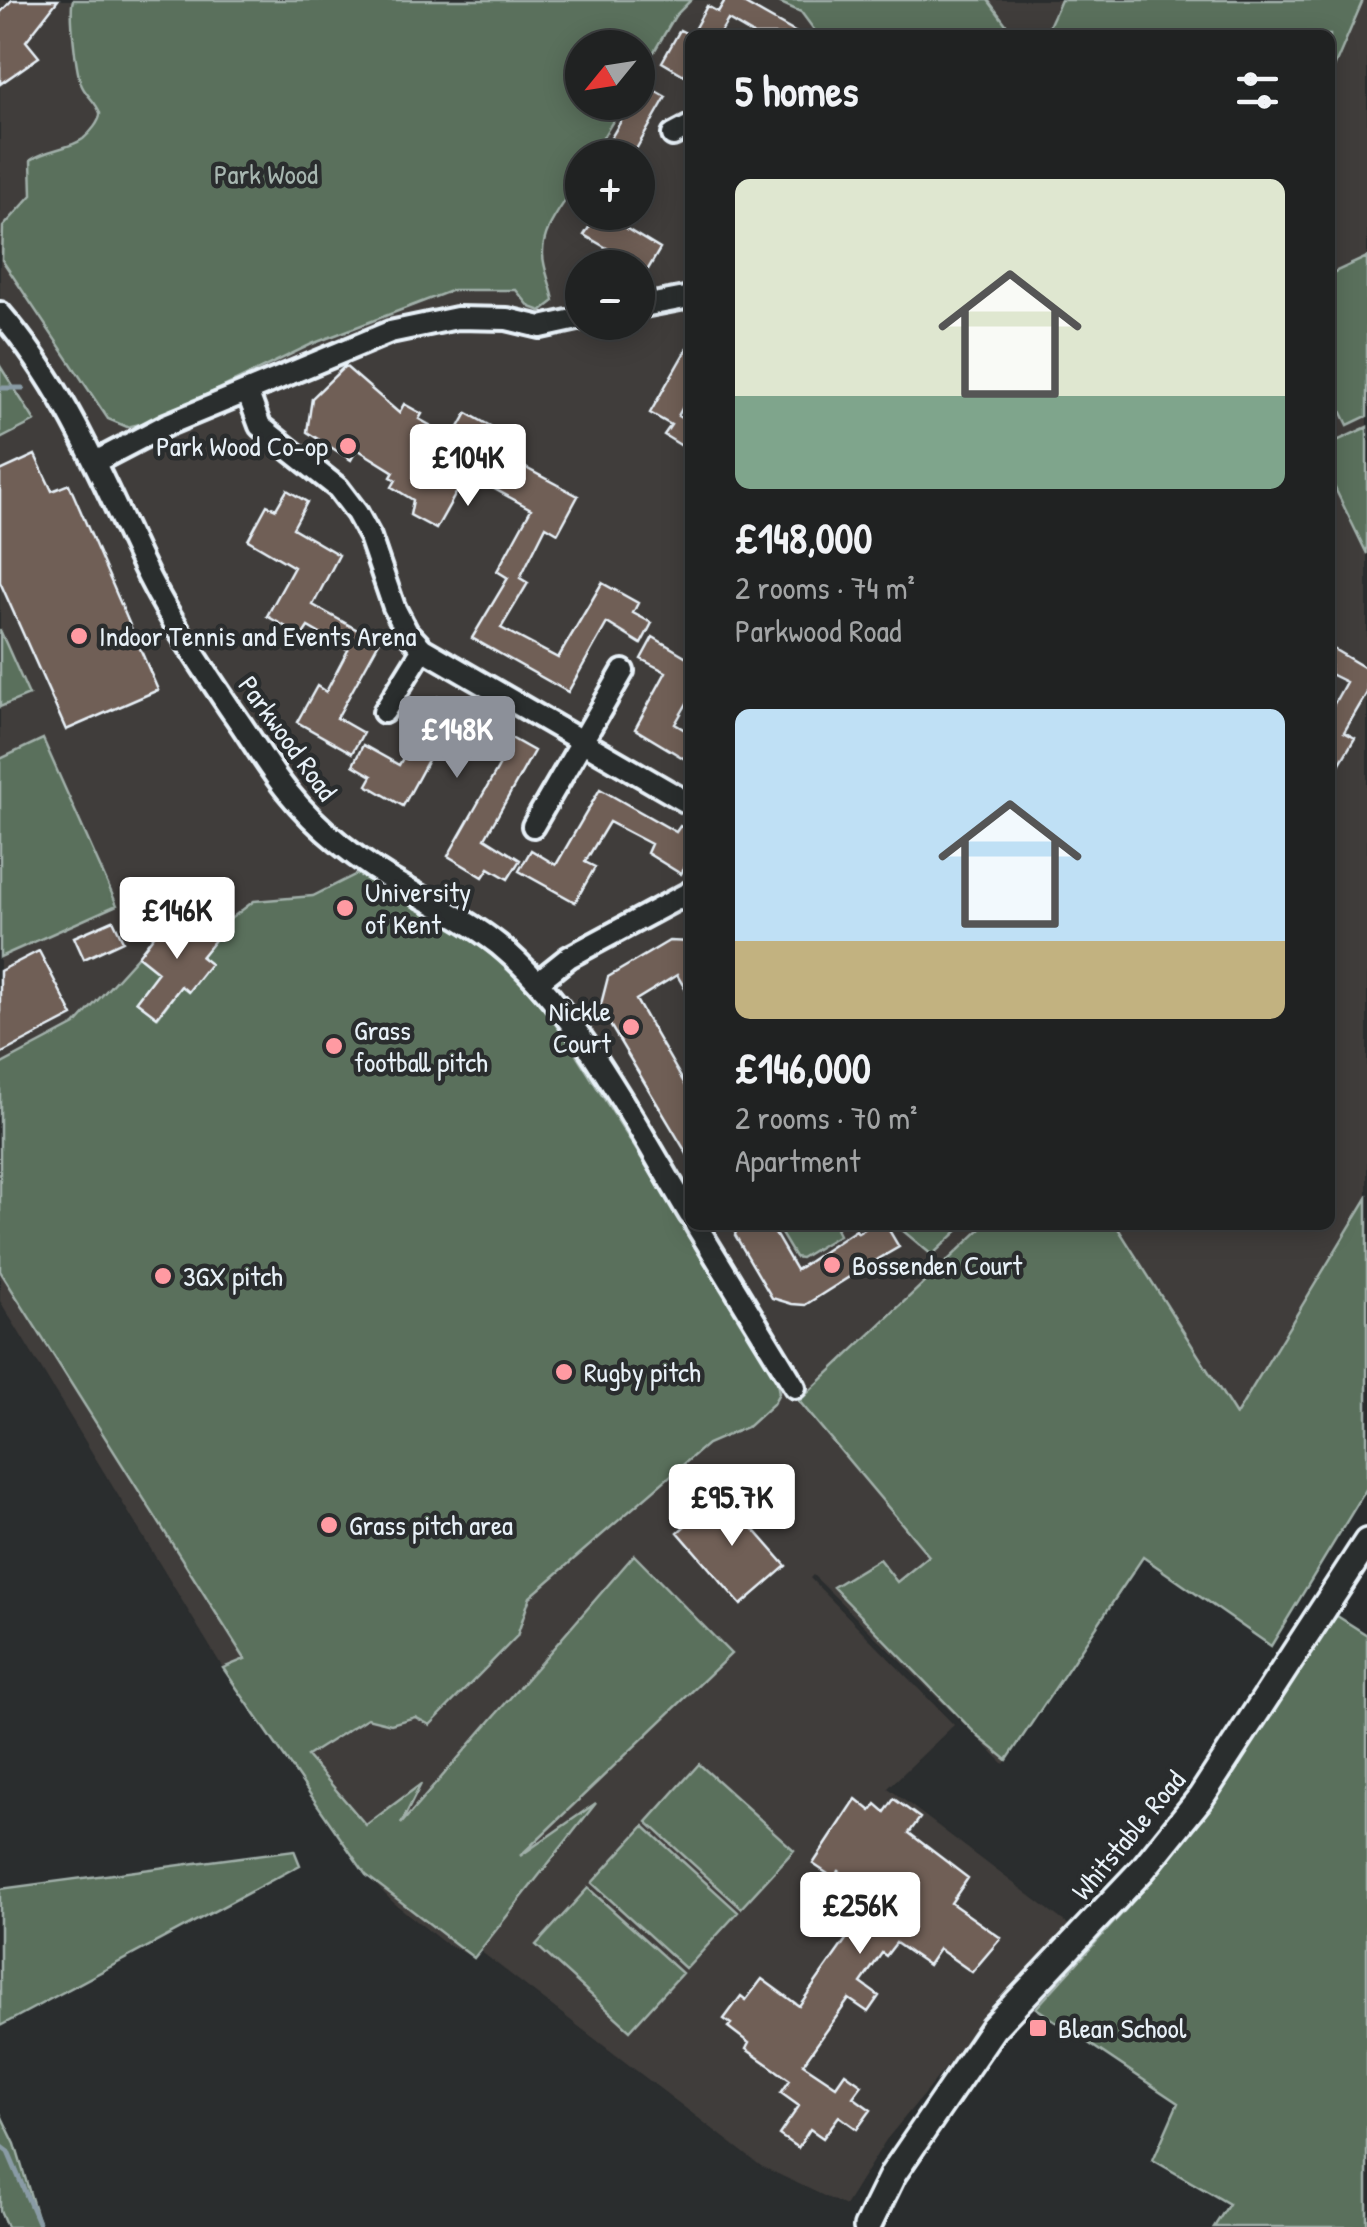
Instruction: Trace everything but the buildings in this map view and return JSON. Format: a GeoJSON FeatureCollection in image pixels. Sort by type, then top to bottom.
{"type":"FeatureCollection","features":[{"type":"Feature","properties":{"kind":"main road","name":"Whitstable Road"},"geometry":{"type":"LineString","coordinates":[[868,2227],[893,2174],[993,2028],[1143,1870],[1202,1797],[1367,1542]]}},
{"type":"Feature","properties":{"kind":"street"},"geometry":{"type":"LineString","coordinates":[[655,304],[685,298]]}},
{"type":"Feature","properties":{"kind":"street","name":"Parkwood Road"},"geometry":{"type":"LineString","coordinates":[[0,313],[32,349],[97,461],[142,563],[196,658],[286,790],[316,824],[352,853],[411,891],[458,914],[539,981],[685,1205]]}},
{"type":"Feature","properties":{"kind":"street"},"geometry":{"type":"LineString","coordinates":[[97,461],[166,425],[412,326],[457,318],[507,319],[541,327],[565,322]]}},
{"type":"Feature","properties":{"kind":"street"},"geometry":{"type":"LineString","coordinates":[[248,390],[260,426],[338,488],[357,514],[370,537],[394,608],[422,649],[685,801]]}},
{"type":"Feature","properties":{"kind":"street"},"geometry":{"type":"LineString","coordinates":[[384,712],[422,649]]}},
{"type":"Feature","properties":{"kind":"street"},"geometry":{"type":"LineString","coordinates":[[533,826],[623,671]]}},
{"type":"Feature","properties":{"kind":"street"},"geometry":{"type":"LineString","coordinates":[[539,981],[569,957],[685,895]]}},
{"type":"Feature","properties":{"kind":"street","name":"Parkwood Road"},"geometry":{"type":"LineString","coordinates":[[701,1230],[796,1387]]}},
{"type":"Feature","properties":{"kind":"shaded area","name":"University of Kent"},"geometry":{"type":"Polygon","coordinates":[[[0,0],[1367,0],[1367,1198],[1236,1416],[1004,1764],[813,1575],[810,1578],[954,1725],[888,1788],[1070,1926],[886,2140],[845,2206],[761,2166],[480,1951],[474,1958],[443,1942],[366,1875],[223,1668],[0,1301],[0,0]]]}},
{"type":"Feature","properties":{"kind":"green space","name":"Park Wood"},"geometry":{"type":"Polygon","coordinates":[[[73,0],[691,0],[675,16],[655,50],[655,30],[565,30],[565,120],[614,120],[601,140],[565,140],[565,201],[544,241],[543,260],[554,301],[541,311],[530,307],[516,290],[453,290],[312,344],[153,421],[127,427],[108,419],[2,260],[3,227],[32,195],[31,160],[83,139],[100,116],[80,79],[73,0]]]}},
{"type":"Feature","properties":{"kind":"green space"},"geometry":{"type":"Polygon","coordinates":[[[774,0],[988,0],[1010,30],[814,30],[801,12],[774,0]]]}},
{"type":"Feature","properties":{"kind":"green space"},"geometry":{"type":"Polygon","coordinates":[[[1061,0],[1363,0],[1335,65],[1335,30],[1047,30],[1061,0]]]}},
{"type":"Feature","properties":{"kind":"green space"},"geometry":{"type":"Polygon","coordinates":[[[1367,257],[1367,416],[1348,425],[1335,398],[1335,272],[1367,257]]]}},
{"type":"Feature","properties":{"kind":"green space"},"geometry":{"type":"Polygon","coordinates":[[[0,366],[35,421],[0,439],[0,366]]]}},
{"type":"Feature","properties":{"kind":"green space"},"geometry":{"type":"Polygon","coordinates":[[[1367,427],[1367,554],[1335,488],[1335,442],[1367,427]]]}},
{"type":"Feature","properties":{"kind":"green space"},"geometry":{"type":"Polygon","coordinates":[[[0,630],[29,695],[0,707],[0,630]]]}},
{"type":"Feature","properties":{"kind":"green space"},"geometry":{"type":"Polygon","coordinates":[[[43,739],[117,905],[0,957],[0,759],[43,739]]]}},
{"type":"Feature","properties":{"kind":"green space"},"geometry":{"type":"Polygon","coordinates":[[[357,874],[462,934],[531,990],[551,1014],[775,1371],[779,1393],[749,1426],[707,1444],[530,1597],[517,1636],[430,1725],[415,1717],[391,1724],[367,1718],[307,1756],[366,1825],[421,1784],[401,1824],[634,1555],[731,1654],[520,1856],[596,1803],[474,1958],[366,1875],[223,1668],[245,1659],[0,1271],[0,1065],[75,1025],[138,956],[158,972],[136,1001],[158,1017],[181,986],[189,991],[209,965],[201,957],[223,929],[221,926],[254,901],[313,896],[357,874]]]}},
{"type":"Feature","properties":{"kind":"green space"},"geometry":{"type":"Polygon","coordinates":[[[1367,1198],[1367,1488],[1271,1646],[1143,1557],[1007,1760],[979,1737],[833,1587],[879,1559],[897,1582],[929,1556],[799,1401],[980,1230],[1119,1230],[1236,1415],[1367,1198]]]}},
{"type":"Feature","properties":{"kind":"green space"},"geometry":{"type":"Polygon","coordinates":[[[836,1230],[839,1235],[801,1258],[795,1257],[780,1232],[836,1230]]]}},
{"type":"Feature","properties":{"kind":"green space"},"geometry":{"type":"Polygon","coordinates":[[[902,1230],[959,1230],[932,1255],[902,1230]]]}},
{"type":"Feature","properties":{"kind":"green space"},"geometry":{"type":"Polygon","coordinates":[[[1334,1614],[1367,1635],[1367,2227],[1214,2227],[1229,2204],[1153,2160],[1178,2103],[1036,2008],[1128,1907],[1334,1614]]]}},
{"type":"Feature","properties":{"kind":"green space"},"geometry":{"type":"Polygon","coordinates":[[[699,1764],[794,1850],[741,1908],[647,1822],[699,1764]]]}},
{"type":"Feature","properties":{"kind":"green space"},"geometry":{"type":"Polygon","coordinates":[[[644,1826],[738,1912],[686,1969],[592,1883],[644,1826]]]}},
{"type":"Feature","properties":{"kind":"green space"},"geometry":{"type":"Polygon","coordinates":[[[294,1850],[300,1865],[0,2026],[0,1889],[294,1850]]]}},
{"type":"Feature","properties":{"kind":"green space"},"geometry":{"type":"Polygon","coordinates":[[[588,1888],[682,1973],[630,2030],[536,1945],[588,1888]]]}},
{"type":"Feature","properties":{"kind":"green space"},"geometry":{"type":"Polygon","coordinates":[[[0,2113],[15,2144],[40,2227],[7,2227],[0,2210],[0,2113]]]}},
{"type":"Feature","properties":{"kind":"waterway"},"geometry":{"type":"LineString","coordinates":[[0,388],[23,388]]}},
{"type":"Feature","properties":{"kind":"waterway"},"geometry":{"type":"LineString","coordinates":[[0,2146],[8,2152],[40,2227]]}},
{"type":"Feature","properties":{"kind":"place","name":"Park Wood Co-op"},"geometry":{"type":"Point","coordinates":[348,446]}},
{"type":"Feature","properties":{"kind":"place","name":"Indoor Tennis and Events Arena"},"geometry":{"type":"Point","coordinates":[79,636]}},
{"type":"Feature","properties":{"kind":"place","name":"University of Kent"},"geometry":{"type":"Point","coordinates":[345,908]}},
{"type":"Feature","properties":{"kind":"place","name":"Nickle Court"},"geometry":{"type":"Point","coordinates":[631,1027]}},
{"type":"Feature","properties":{"kind":"place","name":"Grass football pitch"},"geometry":{"type":"Point","coordinates":[334,1046]}},
{"type":"Feature","properties":{"kind":"place","name":"Bossenden Court"},"geometry":{"type":"Point","coordinates":[832,1265]}},
{"type":"Feature","properties":{"kind":"place","name":"3GX pitch"},"geometry":{"type":"Point","coordinates":[163,1276]}},
{"type":"Feature","properties":{"kind":"place","name":"Rugby pitch"},"geometry":{"type":"Point","coordinates":[564,1372]}},
{"type":"Feature","properties":{"kind":"place","name":"Grass pitch area"},"geometry":{"type":"Point","coordinates":[329,1525]}},
{"type":"Feature","properties":{"kind":"place","name":"Blean School"},"geometry":{"type":"Point","coordinates":[1038,2028]}}]}
